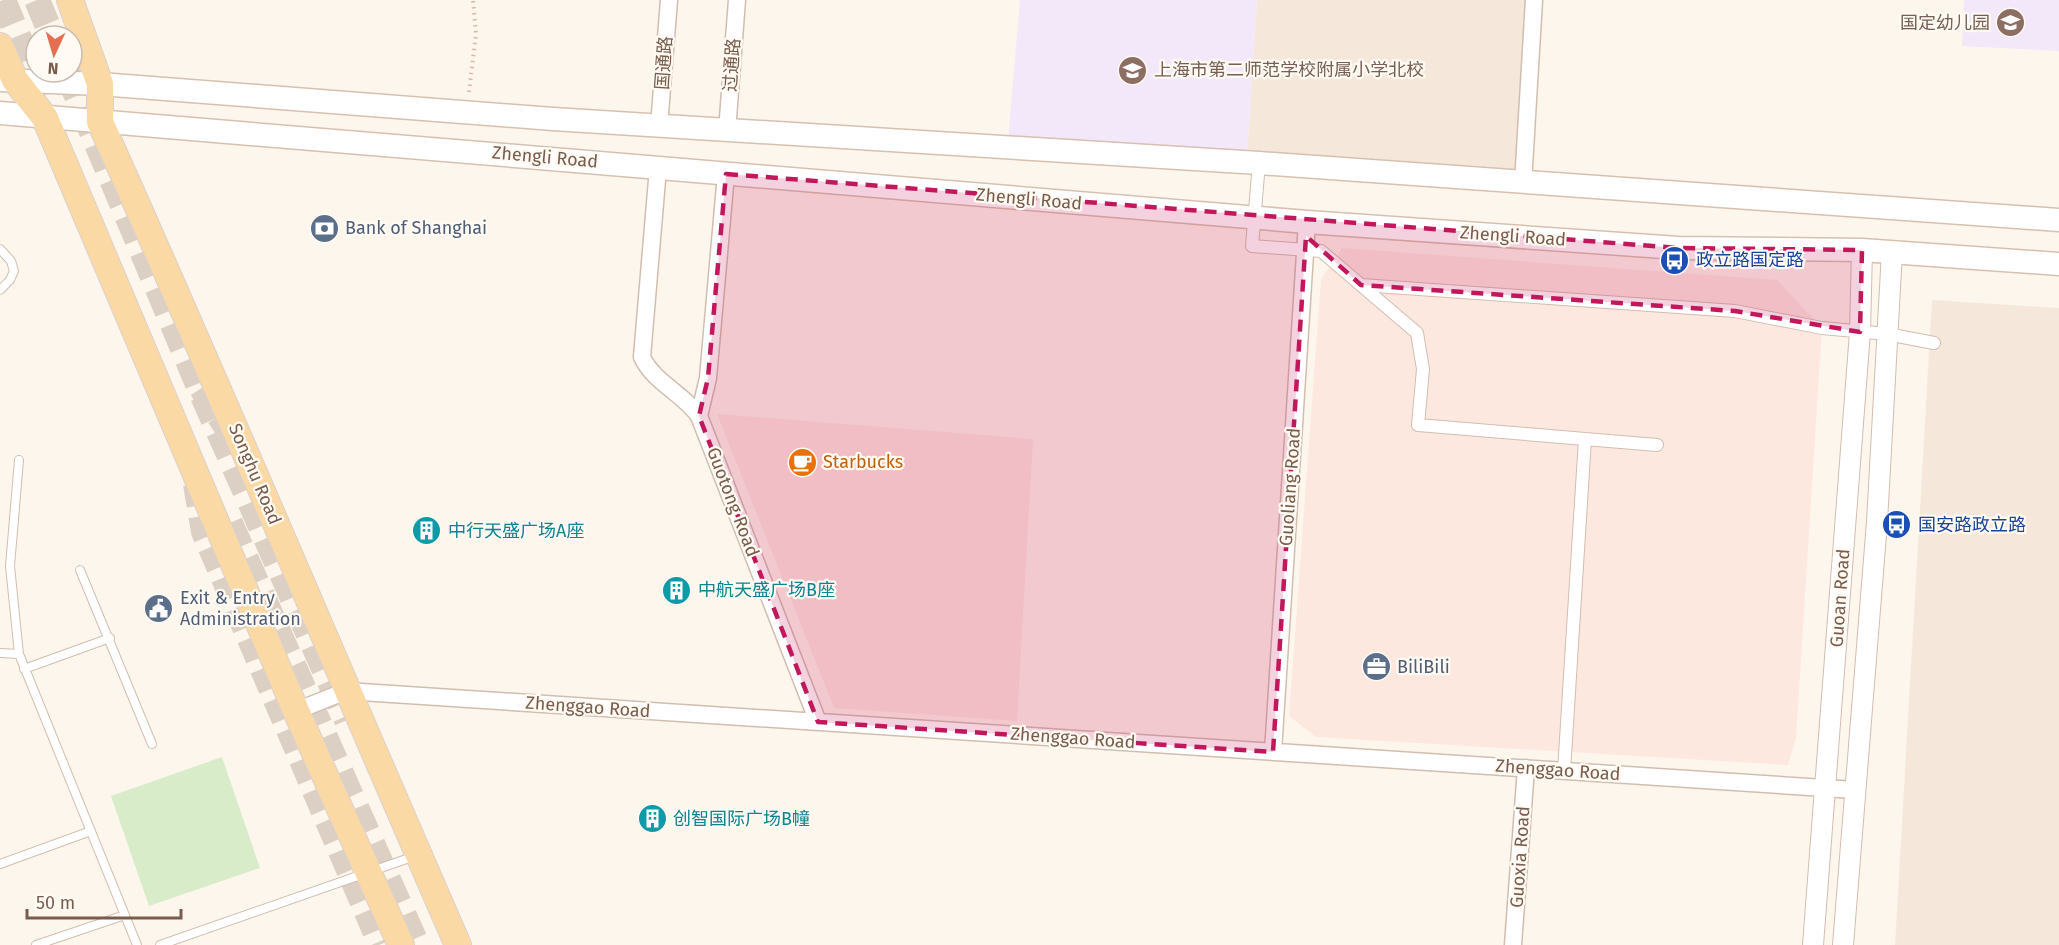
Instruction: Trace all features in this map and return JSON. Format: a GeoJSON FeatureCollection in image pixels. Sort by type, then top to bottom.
{"type":"FeatureCollection","features":[{"type":"Feature","properties":{"kind":"main road","name":"Songhu Road"},"geometry":{"type":"LineString","coordinates":[[70,0],[100,84],[100,122],[208,363],[346,691],[458,945]]}},
{"type":"Feature","properties":{"kind":"main road"},"geometry":{"type":"LineString","coordinates":[[0,46],[8,80],[45,118],[296,711],[401,945]]}},
{"type":"Feature","properties":{"kind":"main road","name":"Zhengli Road"},"geometry":{"type":"LineString","coordinates":[[8,80],[100,84],[728,131],[1259,163],[2059,220]]}},
{"type":"Feature","properties":{"kind":"main road","name":"Zhengli Road"},"geometry":{"type":"LineString","coordinates":[[0,113],[471,150],[726,174],[1308,222],[1678,248],[1862,250],[2059,264]]}},
{"type":"Feature","properties":{"kind":"street","name":"国通路"},"geometry":{"type":"LineString","coordinates":[[659,126],[669,0]]}},
{"type":"Feature","properties":{"kind":"street","name":"过通路"},"geometry":{"type":"LineString","coordinates":[[728,131],[737,0]]}},
{"type":"Feature","properties":{"kind":"street"},"geometry":{"type":"LineString","coordinates":[[1523,183],[1534,0]]}},
{"type":"Feature","properties":{"kind":"street"},"geometry":{"type":"LineString","coordinates":[[1259,163],[1252,246],[1321,251],[1418,333],[1424,369],[1418,425],[1657,445]]}},
{"type":"Feature","properties":{"kind":"street","name":"Guotong Road"},"geometry":{"type":"LineString","coordinates":[[658,168],[642,357],[658,379],[689,402],[699,416],[818,722]]}},
{"type":"Feature","properties":{"kind":"street"},"geometry":{"type":"LineString","coordinates":[[699,416],[708,378],[726,174]]}},
{"type":"Feature","properties":{"kind":"street","name":"Guoliang Road"},"geometry":{"type":"LineString","coordinates":[[1273,752],[1308,222]]}},
{"type":"Feature","properties":{"kind":"street","name":"Guoan Road"},"geometry":{"type":"LineString","coordinates":[[1813,945],[1860,332],[1862,250]]}},
{"type":"Feature","properties":{"kind":"street","name":"Guoan Road"},"geometry":{"type":"LineString","coordinates":[[1843,945],[1877,522],[1892,252]]}},
{"type":"Feature","properties":{"kind":"street"},"geometry":{"type":"LineString","coordinates":[[1361,285],[1735,311],[1822,328],[1887,334],[1934,343]]}},
{"type":"Feature","properties":{"kind":"street"},"geometry":{"type":"LineString","coordinates":[[1564,771],[1585,439]]}},
{"type":"Feature","properties":{"kind":"street","name":"Zhenggao Road"},"geometry":{"type":"LineString","coordinates":[[296,711],[346,691],[1855,790]]}},
{"type":"Feature","properties":{"kind":"street","name":"Guoxia Road"},"geometry":{"type":"LineString","coordinates":[[1513,945],[1526,768]]}},
{"type":"Feature","properties":{"kind":"lane"},"geometry":{"type":"LineString","coordinates":[[0,249],[11,261],[14,271],[10,280],[0,290]]}},
{"type":"Feature","properties":{"kind":"lane"},"geometry":{"type":"LineString","coordinates":[[19,460],[10,566],[19,654],[137,945]]}},
{"type":"Feature","properties":{"kind":"lane"},"geometry":{"type":"LineString","coordinates":[[80,570],[152,744]]}},
{"type":"Feature","properties":{"kind":"lane"},"geometry":{"type":"LineString","coordinates":[[24,669],[110,638]]}},
{"type":"Feature","properties":{"kind":"lane"},"geometry":{"type":"LineString","coordinates":[[0,653],[19,654]]}},
{"type":"Feature","properties":{"kind":"lane"},"geometry":{"type":"LineString","coordinates":[[0,864],[92,831]]}},
{"type":"Feature","properties":{"kind":"lane"},"geometry":{"type":"LineString","coordinates":[[160,945],[183,941],[419,855]]}},
{"type":"Feature","properties":{"kind":"lane"},"geometry":{"type":"LineString","coordinates":[[36,945],[125,915]]}},
{"type":"Feature","properties":{"kind":"path"},"geometry":{"type":"LineString","coordinates":[[467,113],[476,34],[473,0]]}},
{"type":"Feature","properties":{"kind":"highlighted area"},"geometry":{"type":"Polygon","coordinates":[[[726,174],[1678,248],[1862,250],[1860,332],[1735,311],[1361,285],[1306,236],[1273,752],[818,722],[699,416],[708,378],[726,174]]]}},
{"type":"Feature","properties":{"kind":"shaded area","name":"上海市第二师范学校附属小学北校"},"geometry":{"type":"Polygon","coordinates":[[[1020,0],[1257,0],[1247,156],[1008,140],[1020,0]]]}},
{"type":"Feature","properties":{"kind":"shaded area"},"geometry":{"type":"Polygon","coordinates":[[[1257,0],[1531,0],[1518,175],[1247,156],[1257,0]]]}},
{"type":"Feature","properties":{"kind":"shaded area","name":"国定幼儿园"},"geometry":{"type":"Polygon","coordinates":[[[1964,0],[2059,0],[2059,51],[1962,46],[1964,0]]]}},
{"type":"Feature","properties":{"kind":"shaded area"},"geometry":{"type":"Polygon","coordinates":[[[1342,248],[1777,280],[1822,328],[1796,738],[1788,765],[1316,737],[1289,716],[1321,279],[1342,248]]]}},
{"type":"Feature","properties":{"kind":"shaded area"},"geometry":{"type":"Polygon","coordinates":[[[1932,300],[2059,308],[2059,945],[1895,945],[1932,300]]]}},
{"type":"Feature","properties":{"kind":"shaded area"},"geometry":{"type":"Polygon","coordinates":[[[717,414],[1033,439],[1017,721],[834,708],[717,414]]]}},
{"type":"Feature","properties":{"kind":"green space"},"geometry":{"type":"Polygon","coordinates":[[[222,757],[260,868],[149,906],[111,796],[222,757]]]}},
{"type":"Feature","properties":{"kind":"tunnel"},"geometry":{"type":"LineString","coordinates":[[3,0],[45,102]]}},
{"type":"Feature","properties":{"kind":"tunnel"},"geometry":{"type":"LineString","coordinates":[[37,0],[47,24]]}},
{"type":"Feature","properties":{"kind":"tunnel"},"geometry":{"type":"LineString","coordinates":[[72,84],[200,389],[347,720]]}},
{"type":"Feature","properties":{"kind":"tunnel"},"geometry":{"type":"LineString","coordinates":[[200,389],[233,441]]}},
{"type":"Feature","properties":{"kind":"tunnel"},"geometry":{"type":"LineString","coordinates":[[194,484],[202,532],[379,945]]}},
{"type":"Feature","properties":{"kind":"tunnel"},"geometry":{"type":"LineString","coordinates":[[230,523],[417,945]]}},
{"type":"Feature","properties":{"kind":"place","name":"国定幼儿园"},"geometry":{"type":"Point","coordinates":[2011,23]}},
{"type":"Feature","properties":{"kind":"place","name":"上海市第二师范学校附属小学北校"},"geometry":{"type":"Point","coordinates":[1133,70]}},
{"type":"Feature","properties":{"kind":"place","name":"Bank of Shanghai"},"geometry":{"type":"Point","coordinates":[324,228]}},
{"type":"Feature","properties":{"kind":"place","name":"政立路国定路"},"geometry":{"type":"Point","coordinates":[1675,260]}},
{"type":"Feature","properties":{"kind":"place","name":"Starbucks"},"geometry":{"type":"Point","coordinates":[802,462]}},
{"type":"Feature","properties":{"kind":"place","name":"国安路政立路"},"geometry":{"type":"Point","coordinates":[1897,525]}},
{"type":"Feature","properties":{"kind":"place","name":"中行天盛广场A座"},"geometry":{"type":"Point","coordinates":[427,531]}},
{"type":"Feature","properties":{"kind":"place","name":"中航天盛广场B座"},"geometry":{"type":"Point","coordinates":[677,590]}},
{"type":"Feature","properties":{"kind":"place","name":"Exit & Entry Administration"},"geometry":{"type":"Point","coordinates":[159,608]}},
{"type":"Feature","properties":{"kind":"place","name":"BiliBili"},"geometry":{"type":"Point","coordinates":[1376,667]}},
{"type":"Feature","properties":{"kind":"place","name":"创智国际广场B幢"},"geometry":{"type":"Point","coordinates":[652,819]}}]}
